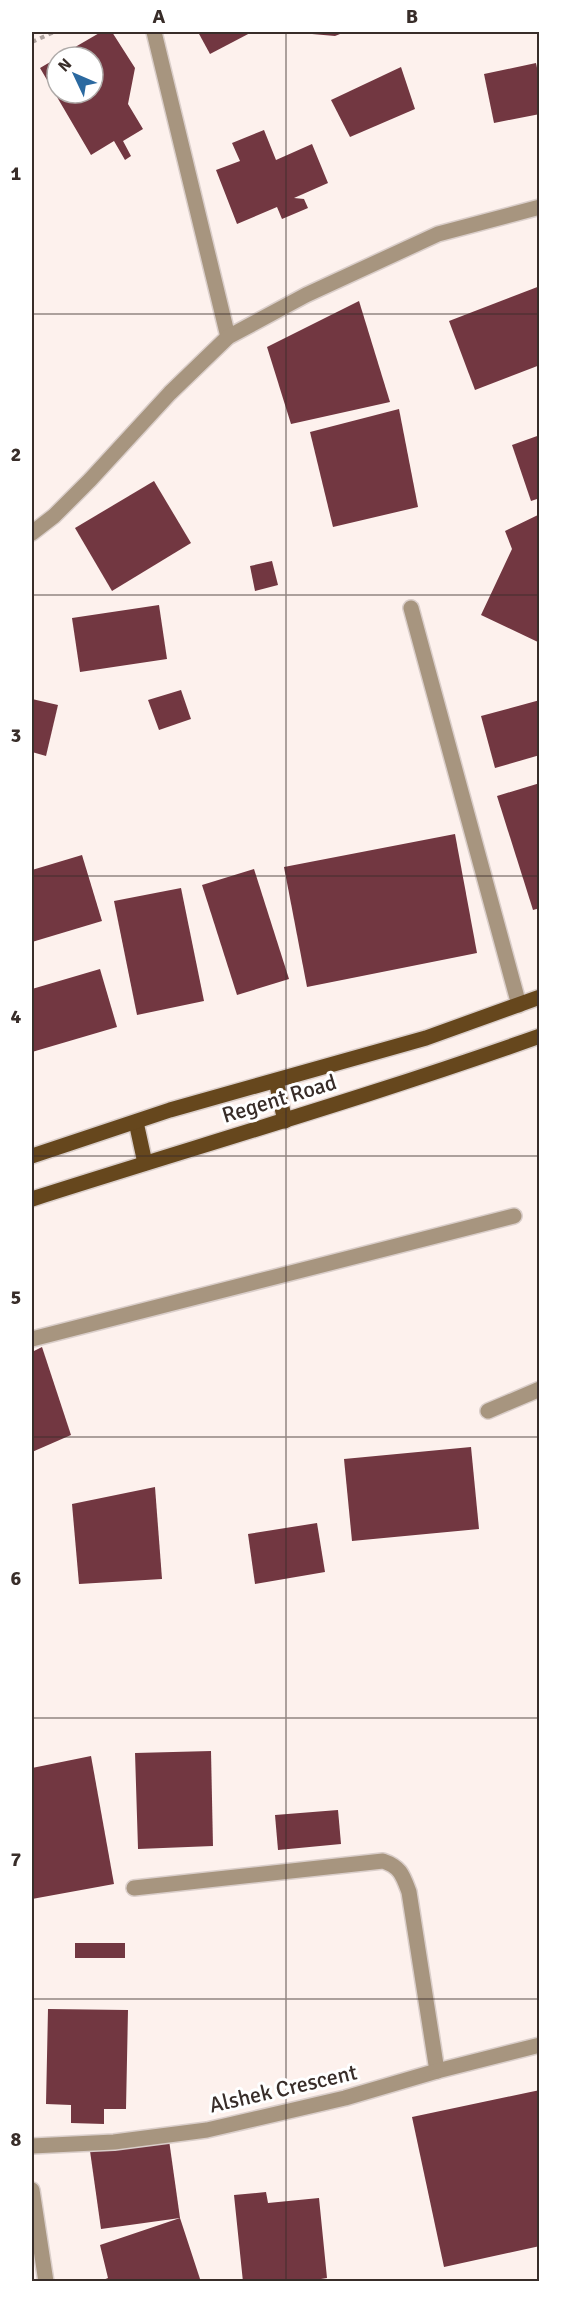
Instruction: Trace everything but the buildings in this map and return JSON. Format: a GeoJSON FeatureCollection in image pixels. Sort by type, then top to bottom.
{"type":"FeatureCollection","features":[{"type":"Feature","properties":{"kind":"main road","name":"Regent Road"},"geometry":{"type":"LineString","coordinates":[[32,1156],[135,1122],[426,1038],[540,997]]}},
{"type":"Feature","properties":{"kind":"main road","name":"Regent Road"},"geometry":{"type":"LineString","coordinates":[[32,1199],[442,1071],[540,1036]]}},
{"type":"Feature","properties":{"kind":"main road"},"geometry":{"type":"LineString","coordinates":[[276,1081],[285,1121]]}},
{"type":"Feature","properties":{"kind":"main road"},"geometry":{"type":"LineString","coordinates":[[135,1122],[145,1163]]}},
{"type":"Feature","properties":{"kind":"street"},"geometry":{"type":"LineString","coordinates":[[154,32],[228,338]]}},
{"type":"Feature","properties":{"kind":"street"},"geometry":{"type":"LineString","coordinates":[[32,533],[54,516],[170,393],[228,338],[306,294],[438,234],[540,207]]}},
{"type":"Feature","properties":{"kind":"street"},"geometry":{"type":"LineString","coordinates":[[411,608],[519,1005]]}},
{"type":"Feature","properties":{"kind":"street"},"geometry":{"type":"LineString","coordinates":[[32,1339],[514,1216]]}},
{"type":"Feature","properties":{"kind":"street"},"geometry":{"type":"LineString","coordinates":[[488,1411],[540,1389]]}},
{"type":"Feature","properties":{"kind":"street"},"geometry":{"type":"LineString","coordinates":[[134,1888],[383,1861],[394,1865],[401,1871],[410,1892],[437,2071]]}},
{"type":"Feature","properties":{"kind":"street","name":"Alshek Crescent"},"geometry":{"type":"LineString","coordinates":[[32,2146],[114,2142],[207,2130],[345,2098],[437,2071],[540,2045]]}},
{"type":"Feature","properties":{"kind":"street"},"geometry":{"type":"LineString","coordinates":[[32,2190],[46,2282]]}},
{"type":"Feature","properties":{"kind":"path"},"geometry":{"type":"LineString","coordinates":[[32,42],[54,32]]}}]}
